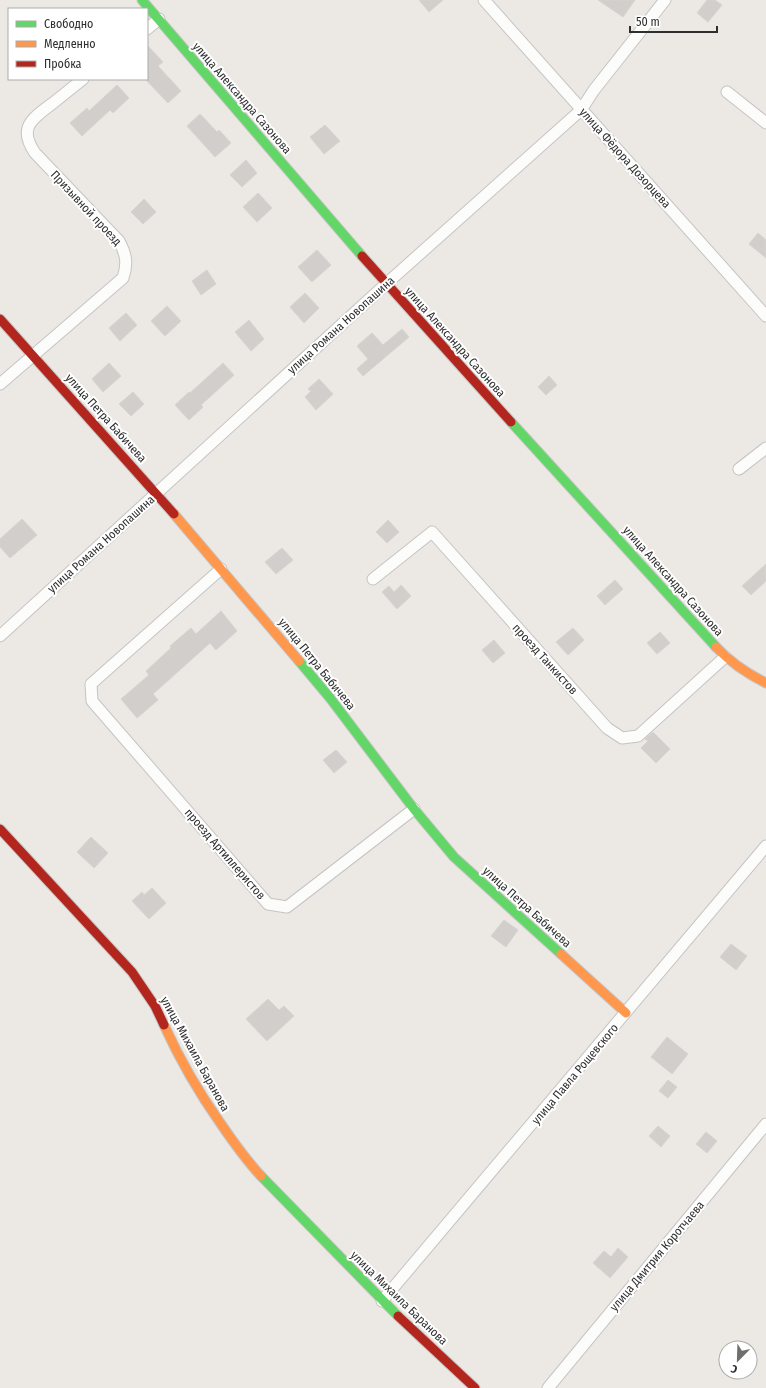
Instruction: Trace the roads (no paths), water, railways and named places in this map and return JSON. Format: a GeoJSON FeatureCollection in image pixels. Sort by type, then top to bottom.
{"type":"FeatureCollection","features":[{"type":"Feature","properties":{"kind":"street","name":"улица Александра Сазонова"},"geometry":{"type":"LineString","coordinates":[[142,0],[386,284],[725,656],[766,684]]}},
{"type":"Feature","properties":{"kind":"street","name":"улица Фёдора Дозорцева"},"geometry":{"type":"LineString","coordinates":[[484,0],[766,316]]}},
{"type":"Feature","properties":{"kind":"street","name":"улица Романа Новопашина"},"geometry":{"type":"LineString","coordinates":[[0,636],[386,284],[581,110],[599,84],[665,0]]}},
{"type":"Feature","properties":{"kind":"street"},"geometry":{"type":"LineString","coordinates":[[148,28],[159,20]]}},
{"type":"Feature","properties":{"kind":"street","name":"Призывной проезд"},"geometry":{"type":"LineString","coordinates":[[0,384],[123,278],[126,269],[127,261],[125,252],[119,241],[35,153],[29,144],[28,131],[33,118],[82,80]]}},
{"type":"Feature","properties":{"kind":"street"},"geometry":{"type":"LineString","coordinates":[[727,92],[766,123]]}},
{"type":"Feature","properties":{"kind":"street","name":"улица Петра Бабичева"},"geometry":{"type":"LineString","coordinates":[[0,318],[157,493],[330,698],[414,809],[454,857],[626,1013]]}},
{"type":"Feature","properties":{"kind":"street"},"geometry":{"type":"LineString","coordinates":[[739,469],[766,448]]}},
{"type":"Feature","properties":{"kind":"street","name":"проезд Танкистов"},"geometry":{"type":"LineString","coordinates":[[373,579],[432,532],[607,728],[622,738],[638,736],[725,656]]}},
{"type":"Feature","properties":{"kind":"street","name":"проезд Артиллеристов"},"geometry":{"type":"LineString","coordinates":[[221,569],[91,684],[92,701],[110,724],[268,904],[287,907],[414,809]]}},
{"type":"Feature","properties":{"kind":"street","name":"улица Михаила Баранова"},"geometry":{"type":"LineString","coordinates":[[0,829],[132,972],[154,1006],[173,1045],[205,1101],[244,1159],[382,1301],[475,1388]]}},
{"type":"Feature","properties":{"kind":"street","name":"улица Павла Рощевского"},"geometry":{"type":"LineString","coordinates":[[382,1301],[766,846]]}},
{"type":"Feature","properties":{"kind":"street","name":"улица Дмитрия Коротчаева"},"geometry":{"type":"LineString","coordinates":[[548,1388],[766,1124]]}}]}
